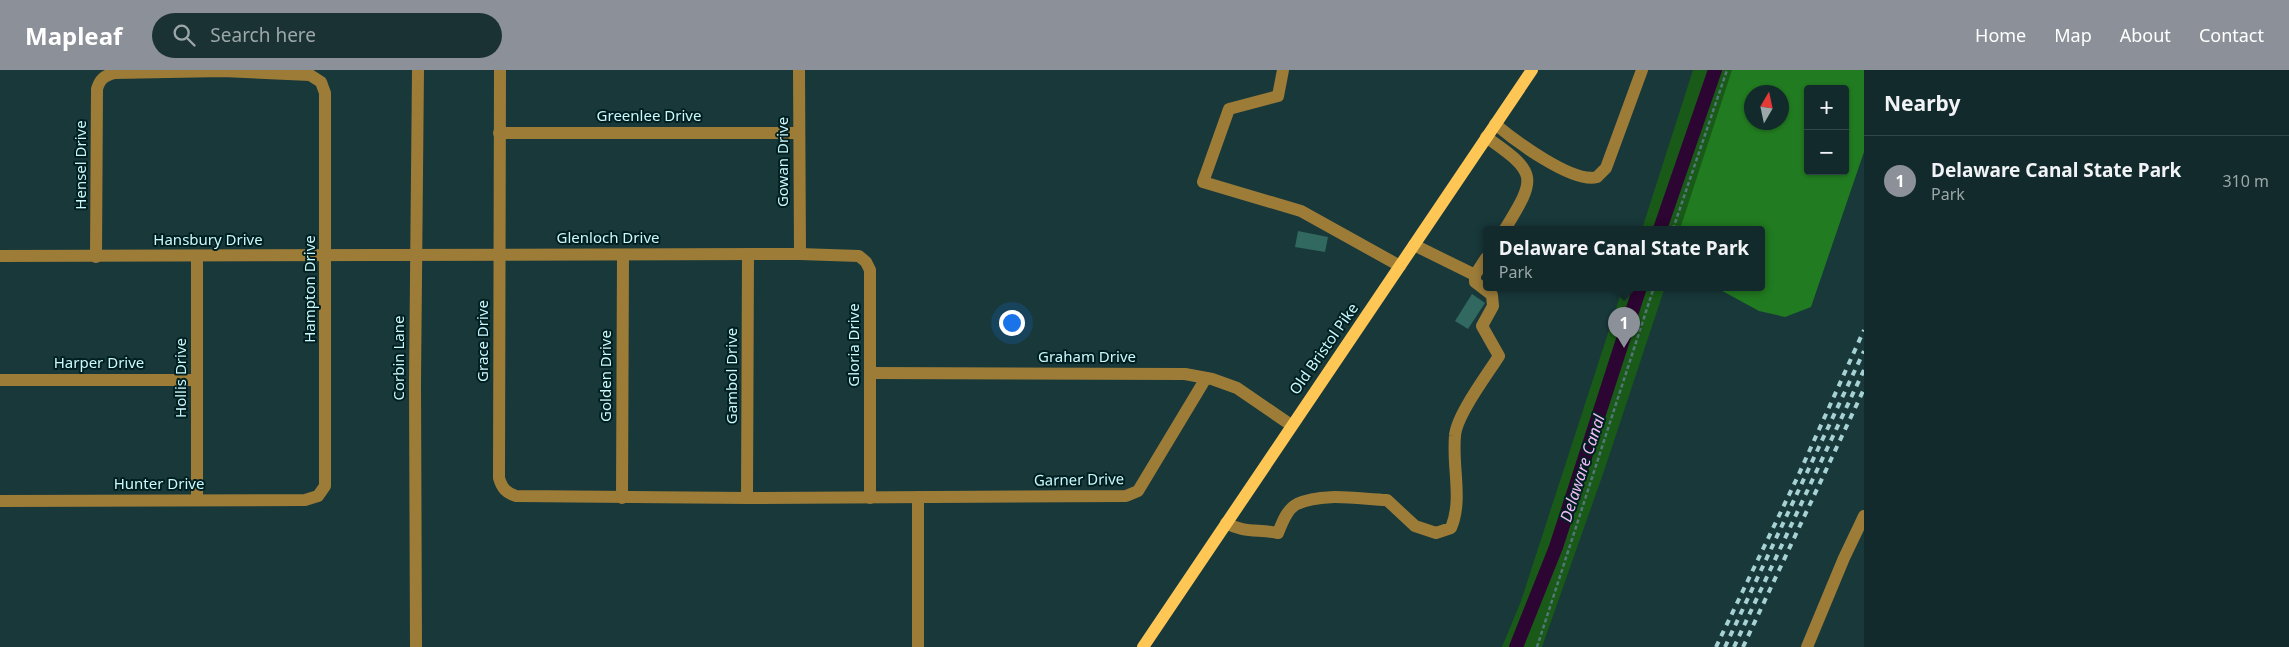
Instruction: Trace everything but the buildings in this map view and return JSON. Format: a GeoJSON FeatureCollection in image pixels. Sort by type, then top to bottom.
{"type":"FeatureCollection","features":[{"type":"Feature","properties":{"kind":"main road","name":"Old Bristol Pike"},"geometry":{"type":"LineString","coordinates":[[1142,647],[1532,70]]}},
{"type":"Feature","properties":{"kind":"street","name":"Hensel Drive"},"geometry":{"type":"LineString","coordinates":[[96,257],[96,89],[100,81],[105,76],[114,73],[223,70]]}},
{"type":"Feature","properties":{"kind":"street","name":"Hampton Drive"},"geometry":{"type":"LineString","coordinates":[[223,70],[310,74],[321,82],[326,93],[325,482],[318,496]]}},
{"type":"Feature","properties":{"kind":"street","name":"Corbin Lane"},"geometry":{"type":"LineString","coordinates":[[416,647],[418,70]]}},
{"type":"Feature","properties":{"kind":"street","name":"Grace Drive"},"geometry":{"type":"LineString","coordinates":[[500,70],[499,478],[501,485],[509,494],[516,496],[622,498]]}},
{"type":"Feature","properties":{"kind":"street","name":"Gowan Drive"},"geometry":{"type":"LineString","coordinates":[[799,70],[800,254]]}},
{"type":"Feature","properties":{"kind":"street"},"geometry":{"type":"LineString","coordinates":[[1283,70],[1278,96],[1229,109],[1203,182],[1301,211],[1400,266]]}},
{"type":"Feature","properties":{"kind":"street"},"geometry":{"type":"LineString","coordinates":[[1495,124],[1512,139],[1550,162],[1583,178],[1597,177],[1606,168],[1642,70]]}},
{"type":"Feature","properties":{"kind":"street","name":"Greenlee Drive"},"geometry":{"type":"LineString","coordinates":[[499,133],[800,132]]}},
{"type":"Feature","properties":{"kind":"street"},"geometry":{"type":"LineString","coordinates":[[1486,137],[1516,158],[1525,169],[1528,185],[1525,197],[1506,226]]}},
{"type":"Feature","properties":{"kind":"street"},"geometry":{"type":"LineString","coordinates":[[1414,245],[1476,275]]}},
{"type":"Feature","properties":{"kind":"street","name":"Glenloch Drive"},"geometry":{"type":"LineString","coordinates":[[416,254],[800,254]]}},
{"type":"Feature","properties":{"kind":"street","name":"Hansbury Drive"},"geometry":{"type":"LineString","coordinates":[[0,256],[416,254]]}},
{"type":"Feature","properties":{"kind":"street","name":"Golden Drive"},"geometry":{"type":"LineString","coordinates":[[622,498],[623,254]]}},
{"type":"Feature","properties":{"kind":"street","name":"Gambol Drive"},"geometry":{"type":"LineString","coordinates":[[747,498],[748,254]]}},
{"type":"Feature","properties":{"kind":"street","name":"Gloria Drive"},"geometry":{"type":"LineString","coordinates":[[800,254],[854,255],[866,262],[870,270],[870,498]]}},
{"type":"Feature","properties":{"kind":"street","name":"Hollis Drive"},"geometry":{"type":"LineString","coordinates":[[197,256],[197,500]]}},
{"type":"Feature","properties":{"kind":"street"},"geometry":{"type":"LineString","coordinates":[[1483,263],[1476,275],[1475,282],[1483,288]]}},
{"type":"Feature","properties":{"kind":"street"},"geometry":{"type":"LineString","coordinates":[[1226,523],[1240,530],[1261,530],[1278,533],[1284,518],[1296,504],[1324,498],[1387,500],[1415,526],[1436,533],[1451,528],[1457,515],[1455,435],[1459,421],[1499,356],[1482,326],[1494,306],[1492,295],[1487,291]]}},
{"type":"Feature","properties":{"kind":"street","name":"Graham Drive"},"geometry":{"type":"LineString","coordinates":[[870,373],[1185,374],[1206,378],[1237,388],[1291,425]]}},
{"type":"Feature","properties":{"kind":"street","name":"Garner Drive"},"geometry":{"type":"LineString","coordinates":[[622,498],[1134,495],[1206,378]]}},
{"type":"Feature","properties":{"kind":"street","name":"Harper Drive"},"geometry":{"type":"LineString","coordinates":[[0,380],[197,380]]}},
{"type":"Feature","properties":{"kind":"street","name":"Hunter Drive"},"geometry":{"type":"LineString","coordinates":[[0,501],[305,500],[318,496]]}},
{"type":"Feature","properties":{"kind":"street"},"geometry":{"type":"LineString","coordinates":[[918,497],[918,647]]}},
{"type":"Feature","properties":{"kind":"street"},"geometry":{"type":"LineString","coordinates":[[1807,647],[1841,565],[1864,516]]}},
{"type":"Feature","properties":{"kind":"path"},"geometry":{"type":"LineString","coordinates":[[1674,226],[1727,70]]}},
{"type":"Feature","properties":{"kind":"path"},"geometry":{"type":"LineString","coordinates":[[1538,647],[1653,291]]}},
{"type":"Feature","properties":{"kind":"green space"},"geometry":{"type":"Polygon","coordinates":[[[1693,70],[1736,70],[1685,226],[1643,226],[1693,70]]]}},
{"type":"Feature","properties":{"kind":"green space"},"geometry":{"type":"Polygon","coordinates":[[[1732,70],[1864,70],[1864,152],[1811,307],[1785,317],[1759,311],[1722,291],[1765,291],[1765,226],[1681,226],[1732,70]]]}},
{"type":"Feature","properties":{"kind":"green space"},"geometry":{"type":"Polygon","coordinates":[[[1622,291],[1664,291],[1604,471],[1542,647],[1502,647],[1521,601],[1622,291]]]}},
{"type":"Feature","properties":{"kind":"waterway","name":"Delaware Canal"},"geometry":{"type":"LineString","coordinates":[[1661,226],[1715,70]]}},
{"type":"Feature","properties":{"kind":"waterway","name":"Delaware Canal"},"geometry":{"type":"LineString","coordinates":[[1516,647],[1556,547],[1639,291]]}},
{"type":"Feature","properties":{"kind":"railway"},"geometry":{"type":"LineString","coordinates":[[1716,647],[1798,476],[1864,330]]}},
{"type":"Feature","properties":{"kind":"railway"},"geometry":{"type":"LineString","coordinates":[[1725,647],[1864,351]]}},
{"type":"Feature","properties":{"kind":"railway"},"geometry":{"type":"LineString","coordinates":[[1734,647],[1864,370]]}},
{"type":"Feature","properties":{"kind":"railway"},"geometry":{"type":"LineString","coordinates":[[1743,647],[1864,389]]}},
{"type":"Feature","properties":{"kind":"place","name":"Delaware Canal State Park"},"geometry":{"type":"Point","coordinates":[1624,348]}}]}
